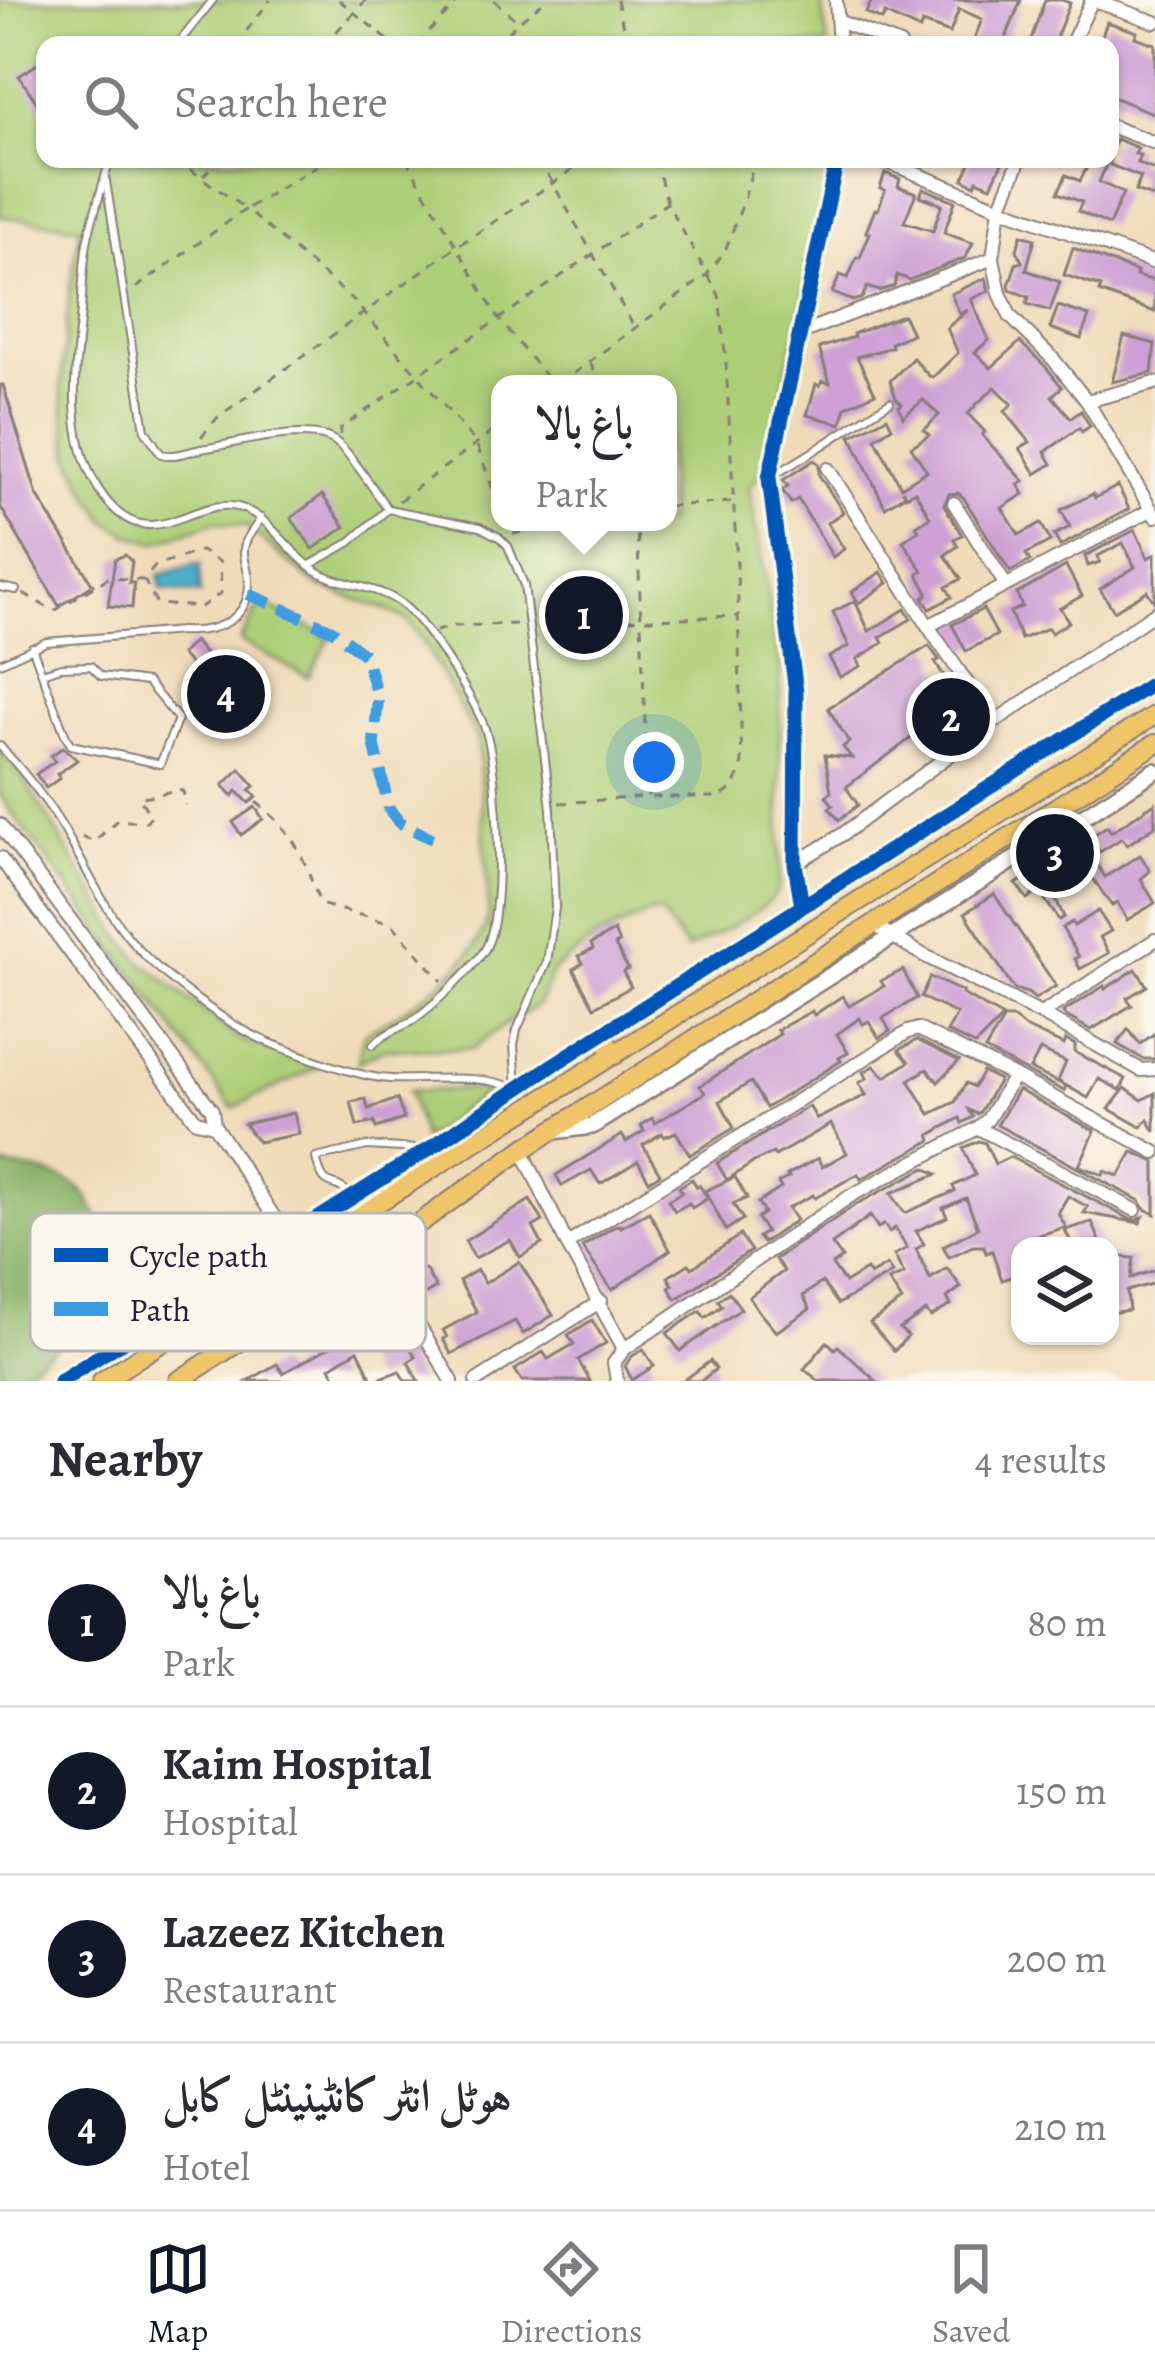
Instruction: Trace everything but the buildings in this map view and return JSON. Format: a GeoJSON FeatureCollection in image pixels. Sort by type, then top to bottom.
{"type":"FeatureCollection","features":[{"type":"Feature","properties":{"kind":"main road"},"geometry":{"type":"LineString","coordinates":[[345,1213],[615,1055],[1155,716]]}},
{"type":"Feature","properties":{"kind":"main road"},"geometry":{"type":"LineString","coordinates":[[426,1218],[551,1131],[883,931],[1024,827],[1155,744]]}},
{"type":"Feature","properties":{"kind":"main road"},"geometry":{"type":"LineString","coordinates":[[1011,807],[1024,827]]}},
{"type":"Feature","properties":{"kind":"main road"},"geometry":{"type":"LineString","coordinates":[[601,1035],[615,1055]]}},
{"type":"Feature","properties":{"kind":"main road"},"geometry":{"type":"LineString","coordinates":[[102,1381],[145,1351]]}},
{"type":"Feature","properties":{"kind":"main road"},"geometry":{"type":"LineString","coordinates":[[178,1381],[225,1351]]}},
{"type":"Feature","properties":{"kind":"street"},"geometry":{"type":"LineString","coordinates":[[836,0],[838,36]]}},
{"type":"Feature","properties":{"kind":"street"},"geometry":{"type":"LineString","coordinates":[[1075,36],[1093,0],[1155,22]]}},
{"type":"Feature","properties":{"kind":"street"},"geometry":{"type":"LineString","coordinates":[[838,21],[877,36]]}},
{"type":"Feature","properties":{"kind":"street"},"geometry":{"type":"LineString","coordinates":[[1119,129],[1155,143]]}},
{"type":"Feature","properties":{"kind":"street"},"geometry":{"type":"LineString","coordinates":[[802,906],[795,864],[796,694],[769,478],[835,168]]}},
{"type":"Feature","properties":{"kind":"street"},"geometry":{"type":"LineString","coordinates":[[902,168],[1155,263]]}},
{"type":"Feature","properties":{"kind":"street"},"geometry":{"type":"LineString","coordinates":[[928,626],[1153,513],[1088,401],[1010,316],[1000,293],[993,258],[1000,208],[1016,168]]}},
{"type":"Feature","properties":{"kind":"street"},"geometry":{"type":"LineString","coordinates":[[801,333],[993,258]]}},
{"type":"Feature","properties":{"kind":"street"},"geometry":{"type":"LineString","coordinates":[[1088,401],[1155,383]]}},
{"type":"Feature","properties":{"kind":"street"},"geometry":{"type":"LineString","coordinates":[[828,469],[994,722]]}},
{"type":"Feature","properties":{"kind":"street"},"geometry":{"type":"LineString","coordinates":[[954,503],[1005,584]]}},
{"type":"Feature","properties":{"kind":"street"},"geometry":{"type":"LineString","coordinates":[[795,864],[1155,613]]}},
{"type":"Feature","properties":{"kind":"street"},"geometry":{"type":"LineString","coordinates":[[434,1157],[517,1089],[1155,682]]}},
{"type":"Feature","properties":{"kind":"street"},"geometry":{"type":"LineString","coordinates":[[883,931],[1155,771]]}},
{"type":"Feature","properties":{"kind":"street"},"geometry":{"type":"LineString","coordinates":[[0,825],[212,1110],[214,1125],[271,1213]]}},
{"type":"Feature","properties":{"kind":"street"},"geometry":{"type":"LineString","coordinates":[[0,858],[196,1121],[214,1125]]}},
{"type":"Feature","properties":{"kind":"street"},"geometry":{"type":"LineString","coordinates":[[883,931],[1141,1070],[1155,1070]]}},
{"type":"Feature","properties":{"kind":"street"},"geometry":{"type":"LineString","coordinates":[[1041,1013],[1155,940]]}},
{"type":"Feature","properties":{"kind":"street"},"geometry":{"type":"LineString","coordinates":[[567,1244],[918,1029],[1155,1152]]}},
{"type":"Feature","properties":{"kind":"street"},"geometry":{"type":"LineString","coordinates":[[617,1381],[614,1363],[625,1349],[852,1195],[978,1128],[1014,1076]]}},
{"type":"Feature","properties":{"kind":"street"},"geometry":{"type":"LineString","coordinates":[[978,1128],[1135,1210]]}},
{"type":"Feature","properties":{"kind":"street"},"geometry":{"type":"LineString","coordinates":[[522,1150],[625,1349]]}},
{"type":"Feature","properties":{"kind":"street"},"geometry":{"type":"LineString","coordinates":[[339,1213],[358,1204]]}},
{"type":"Feature","properties":{"kind":"street"},"geometry":{"type":"LineString","coordinates":[[476,1381],[601,1301]]}},
{"type":"Feature","properties":{"kind":"street"},"geometry":{"type":"LineString","coordinates":[[426,1338],[452,1381]]}},
{"type":"Feature","properties":{"kind":"street"},"geometry":{"type":"LineString","coordinates":[[60,1381],[107,1351]]}},
{"type":"Feature","properties":{"kind":"lane"},"geometry":{"type":"LineString","coordinates":[[184,36],[213,0]]}},
{"type":"Feature","properties":{"kind":"lane"},"geometry":{"type":"LineString","coordinates":[[108,168],[87,242],[73,398],[77,433],[101,494],[119,516],[153,526],[214,507],[241,507],[261,518],[296,556],[322,575],[400,601],[429,633],[483,722],[498,838],[492,934],[485,950],[448,988],[413,1020],[374,1045]]}},
{"type":"Feature","properties":{"kind":"lane"},"geometry":{"type":"LineString","coordinates":[[0,746],[24,772],[69,838],[133,943],[211,1010],[273,1045],[373,1076],[486,1078],[517,1089],[517,1030],[548,962],[553,930],[550,803],[530,624],[524,585],[508,546],[480,527],[388,509],[338,443],[326,436],[304,433],[161,454],[146,430],[105,177]]}},
{"type":"Feature","properties":{"kind":"lane"},"geometry":{"type":"LineString","coordinates":[[769,478],[890,402]]}},
{"type":"Feature","properties":{"kind":"lane"},"geometry":{"type":"LineString","coordinates":[[309,565],[349,543],[388,509]]}},
{"type":"Feature","properties":{"kind":"lane"},"geometry":{"type":"LineString","coordinates":[[0,663],[46,642],[220,627],[244,608],[250,589],[244,553],[261,518]]}},
{"type":"Feature","properties":{"kind":"lane"},"geometry":{"type":"LineString","coordinates":[[0,586],[16,590]]}},
{"type":"Feature","properties":{"kind":"lane"},"geometry":{"type":"LineString","coordinates":[[32,647],[42,674],[71,746],[160,764],[178,719],[147,682],[100,676],[91,666],[61,667],[42,674]]}},
{"type":"Feature","properties":{"kind":"lane"},"geometry":{"type":"LineString","coordinates":[[358,1204],[346,1190],[321,1178],[316,1158],[367,1146],[434,1157]]}},
{"type":"Feature","properties":{"kind":"path"},"geometry":{"type":"LineString","coordinates":[[242,36],[270,0]]}},
{"type":"Feature","properties":{"kind":"path"},"geometry":{"type":"LineString","coordinates":[[338,0],[383,36]]}},
{"type":"Feature","properties":{"kind":"path"},"geometry":{"type":"LineString","coordinates":[[332,36],[366,0]]}},
{"type":"Feature","properties":{"kind":"path"},"geometry":{"type":"LineString","coordinates":[[425,36],[459,0]]}},
{"type":"Feature","properties":{"kind":"path"},"geometry":{"type":"LineString","coordinates":[[494,0],[518,22]]}},
{"type":"Feature","properties":{"kind":"path"},"geometry":{"type":"LineString","coordinates":[[504,36],[546,0]]}},
{"type":"Feature","properties":{"kind":"path"},"geometry":{"type":"LineString","coordinates":[[617,0],[625,36]]}},
{"type":"Feature","properties":{"kind":"path"},"geometry":{"type":"LineString","coordinates":[[188,168],[246,209],[364,312],[476,443],[491,484]]}},
{"type":"Feature","properties":{"kind":"path"},"geometry":{"type":"LineString","coordinates":[[202,178],[211,168]]}},
{"type":"Feature","properties":{"kind":"path"},"geometry":{"type":"LineString","coordinates":[[124,296],[246,209],[313,168]]}},
{"type":"Feature","properties":{"kind":"path"},"geometry":{"type":"LineString","coordinates":[[411,168],[499,320],[545,375]]}},
{"type":"Feature","properties":{"kind":"path"},"geometry":{"type":"LineString","coordinates":[[544,168],[634,329]]}},
{"type":"Feature","properties":{"kind":"path"},"geometry":{"type":"LineString","coordinates":[[195,449],[218,417],[575,168]]}},
{"type":"Feature","properties":{"kind":"path"},"geometry":{"type":"LineString","coordinates":[[550,803],[720,796],[733,788],[742,769],[734,502],[718,295],[668,203],[658,168]]}},
{"type":"Feature","properties":{"kind":"path"},"geometry":{"type":"LineString","coordinates":[[572,375],[708,273],[725,250],[752,168]]}},
{"type":"Feature","properties":{"kind":"path"},"geometry":{"type":"LineString","coordinates":[[338,443],[341,428],[668,203]]}},
{"type":"Feature","properties":{"kind":"path"},"geometry":{"type":"LineString","coordinates":[[590,362],[596,375]]}},
{"type":"Feature","properties":{"kind":"path"},"geometry":{"type":"LineString","coordinates":[[388,509],[491,432]]}},
{"type":"Feature","properties":{"kind":"path"},"geometry":{"type":"LineString","coordinates":[[677,505],[734,502]]}},
{"type":"Feature","properties":{"kind":"path"},"geometry":{"type":"LineString","coordinates":[[499,537],[527,531]]}},
{"type":"Feature","properties":{"kind":"path"},"geometry":{"type":"LineString","coordinates":[[637,531],[648,797]]}},
{"type":"Feature","properties":{"kind":"path"},"geometry":{"type":"LineString","coordinates":[[201,550],[220,562],[221,593],[201,607],[158,604],[144,580],[156,565],[201,550]]}},
{"type":"Feature","properties":{"kind":"path"},"geometry":{"type":"LineString","coordinates":[[16,590],[54,611],[108,578],[144,580]]}},
{"type":"Feature","properties":{"kind":"path"},"geometry":{"type":"LineString","coordinates":[[429,633],[454,626],[738,616]]}},
{"type":"Feature","properties":{"kind":"path"},"geometry":{"type":"LineString","coordinates":[[69,838],[76,835],[94,842],[117,820],[146,822],[151,817],[139,798],[178,790],[183,791],[186,805]]}},
{"type":"Feature","properties":{"kind":"path"},"geometry":{"type":"LineString","coordinates":[[256,802],[300,848],[320,904],[392,924],[448,988]]}},
{"type":"Feature","properties":{"kind":"green space"},"geometry":{"type":"Polygon","coordinates":[[[0,0],[821,0],[827,36],[36,36],[36,168],[832,168],[764,469],[749,487],[780,665],[780,871],[773,898],[687,949],[660,913],[648,914],[596,938],[554,969],[537,1006],[471,1049],[384,1049],[358,1062],[363,1036],[439,984],[482,935],[489,916],[478,740],[407,620],[317,586],[246,526],[214,522],[155,543],[127,534],[106,520],[70,455],[61,390],[80,227],[0,216],[0,0]]]}},
{"type":"Feature","properties":{"kind":"green space"},"geometry":{"type":"Polygon","coordinates":[[[261,602],[330,638],[308,677],[240,641],[261,602]]]}},
{"type":"Feature","properties":{"kind":"green space"},"geometry":{"type":"Polygon","coordinates":[[[0,749],[139,960],[239,1039],[318,1067],[233,1108],[0,796],[0,749]]]}},
{"type":"Feature","properties":{"kind":"green space"},"geometry":{"type":"Polygon","coordinates":[[[490,1089],[423,1140],[409,1091],[490,1089]]]}},
{"type":"Feature","properties":{"kind":"green space"},"geometry":{"type":"Polygon","coordinates":[[[0,1165],[69,1182],[86,1196],[96,1213],[30,1213],[30,1351],[51,1351],[9,1381],[0,1381],[0,1165]]]}},
{"type":"Feature","properties":{"kind":"water"},"geometry":{"type":"Polygon","coordinates":[[[200,565],[200,594],[161,589],[159,575],[200,565]]]}},
{"type":"Feature","properties":{"kind":"marked path"},"geometry":{"type":"LineString","coordinates":[[248,594],[332,630],[365,655],[378,699],[374,742],[389,809],[399,822],[432,839]]}},
{"type":"Feature","properties":{"kind":"cycle path"},"geometry":{"type":"LineString","coordinates":[[802,906],[795,864],[796,693],[769,478],[835,168]]}},
{"type":"Feature","properties":{"kind":"cycle path"},"geometry":{"type":"LineString","coordinates":[[327,1213],[1155,682]]}},
{"type":"Feature","properties":{"kind":"cycle path"},"geometry":{"type":"LineString","coordinates":[[60,1381],[108,1351]]}},
{"type":"Feature","properties":{"kind":"place","name":"باغ بالا"},"geometry":{"type":"Point","coordinates":[584,615]}},
{"type":"Feature","properties":{"kind":"place","name":"ہوٹل انٹر کانٹینینٹل کابل"},"geometry":{"type":"Point","coordinates":[226,694]}},
{"type":"Feature","properties":{"kind":"place","name":"Kaim Hospital"},"geometry":{"type":"Point","coordinates":[951,717]}},
{"type":"Feature","properties":{"kind":"place","name":"Lazeez Kitchen"},"geometry":{"type":"Point","coordinates":[1055,853]}}]}
